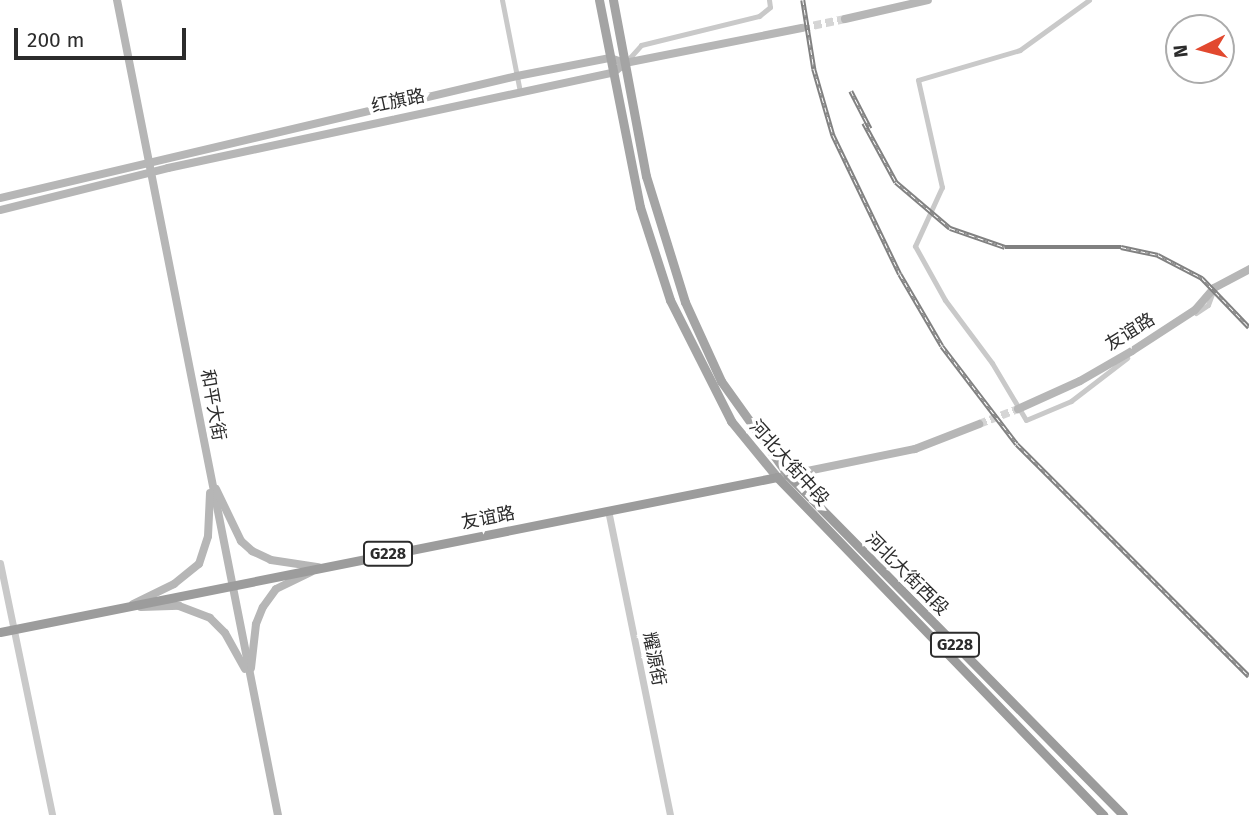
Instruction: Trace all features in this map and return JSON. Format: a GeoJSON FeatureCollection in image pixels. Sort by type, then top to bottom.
{"type":"FeatureCollection","features":[{"type":"Feature","properties":{"kind":"highway","name":"河北大街西段"},"geometry":{"type":"LineString","coordinates":[[788,475],[1123,815]]}},
{"type":"Feature","properties":{"kind":"highway","name":"友谊路"},"geometry":{"type":"LineString","coordinates":[[0,632],[777,477]]}},
{"type":"Feature","properties":{"kind":"highway","name":"河北大街中段"},"geometry":{"type":"LineString","coordinates":[[777,477],[1103,815]]}},
{"type":"Feature","properties":{"kind":"main road","name":"和平大街"},"geometry":{"type":"LineString","coordinates":[[117,0],[278,815]]}},
{"type":"Feature","properties":{"kind":"main road","name":"河北大街中段"},"geometry":{"type":"LineString","coordinates":[[599,0],[640,207],[670,300],[731,421],[777,477]]}},
{"type":"Feature","properties":{"kind":"main road"},"geometry":{"type":"LineString","coordinates":[[613,0],[646,176],[685,302],[721,381],[788,475]]}},
{"type":"Feature","properties":{"kind":"main road"},"geometry":{"type":"LineString","coordinates":[[845,19],[928,0]]}},
{"type":"Feature","properties":{"kind":"main road","name":"红旗路"},"geometry":{"type":"LineString","coordinates":[[0,210],[152,172],[613,73],[625,63],[802,28]]}},
{"type":"Feature","properties":{"kind":"main road"},"geometry":{"type":"LineString","coordinates":[[0,198],[517,76],[610,58],[625,63]]}},
{"type":"Feature","properties":{"kind":"main road","name":"友谊路"},"geometry":{"type":"LineString","coordinates":[[1018,409],[1080,381],[1132,351],[1195,310],[1214,288],[1249,268]]}},
{"type":"Feature","properties":{"kind":"main road","name":"友谊路"},"geometry":{"type":"LineString","coordinates":[[777,477],[915,449],[979,424]]}},
{"type":"Feature","properties":{"kind":"main road"},"geometry":{"type":"LineString","coordinates":[[210,476],[241,541],[253,551],[271,560],[321,568]]}},
{"type":"Feature","properties":{"kind":"main road"},"geometry":{"type":"LineString","coordinates":[[126,607],[174,584],[199,564],[208,536],[210,476]]}},
{"type":"Feature","properties":{"kind":"main road"},"geometry":{"type":"LineString","coordinates":[[250,678],[256,624],[263,607],[276,589],[321,568]]}},
{"type":"Feature","properties":{"kind":"main road"},"geometry":{"type":"LineString","coordinates":[[126,607],[180,606],[210,618],[225,633],[250,678]]}},
{"type":"Feature","properties":{"kind":"street"},"geometry":{"type":"LineString","coordinates":[[502,0],[520,92]]}},
{"type":"Feature","properties":{"kind":"street"},"geometry":{"type":"LineString","coordinates":[[625,63],[641,45],[758,16],[770,7],[769,0]]}},
{"type":"Feature","properties":{"kind":"street"},"geometry":{"type":"LineString","coordinates":[[1089,0],[1020,50],[918,80],[942,187],[915,246],[945,300],[992,363],[1026,420],[1072,401],[1090,382],[1208,305],[1214,288]]}},
{"type":"Feature","properties":{"kind":"street","name":"耀源街"},"geometry":{"type":"LineString","coordinates":[[608,510],[670,815]]}},
{"type":"Feature","properties":{"kind":"street"},"geometry":{"type":"LineString","coordinates":[[0,563],[52,815]]}},
{"type":"Feature","properties":{"kind":"tunnel"},"geometry":{"type":"LineString","coordinates":[[802,28],[845,19]]}},
{"type":"Feature","properties":{"kind":"tunnel"},"geometry":{"type":"LineString","coordinates":[[979,424],[1018,409]]}},
{"type":"Feature","properties":{"kind":"railway"},"geometry":{"type":"LineString","coordinates":[[803,0],[814,69],[833,135],[900,274],[942,346],[1017,444],[1249,676]]}},
{"type":"Feature","properties":{"kind":"railway"},"geometry":{"type":"LineString","coordinates":[[851,91],[870,128]]}},
{"type":"Feature","properties":{"kind":"railway"},"geometry":{"type":"LineString","coordinates":[[864,123],[896,182],[950,228],[1005,247],[1121,247],[1158,255],[1202,278],[1249,327]]}}]}
